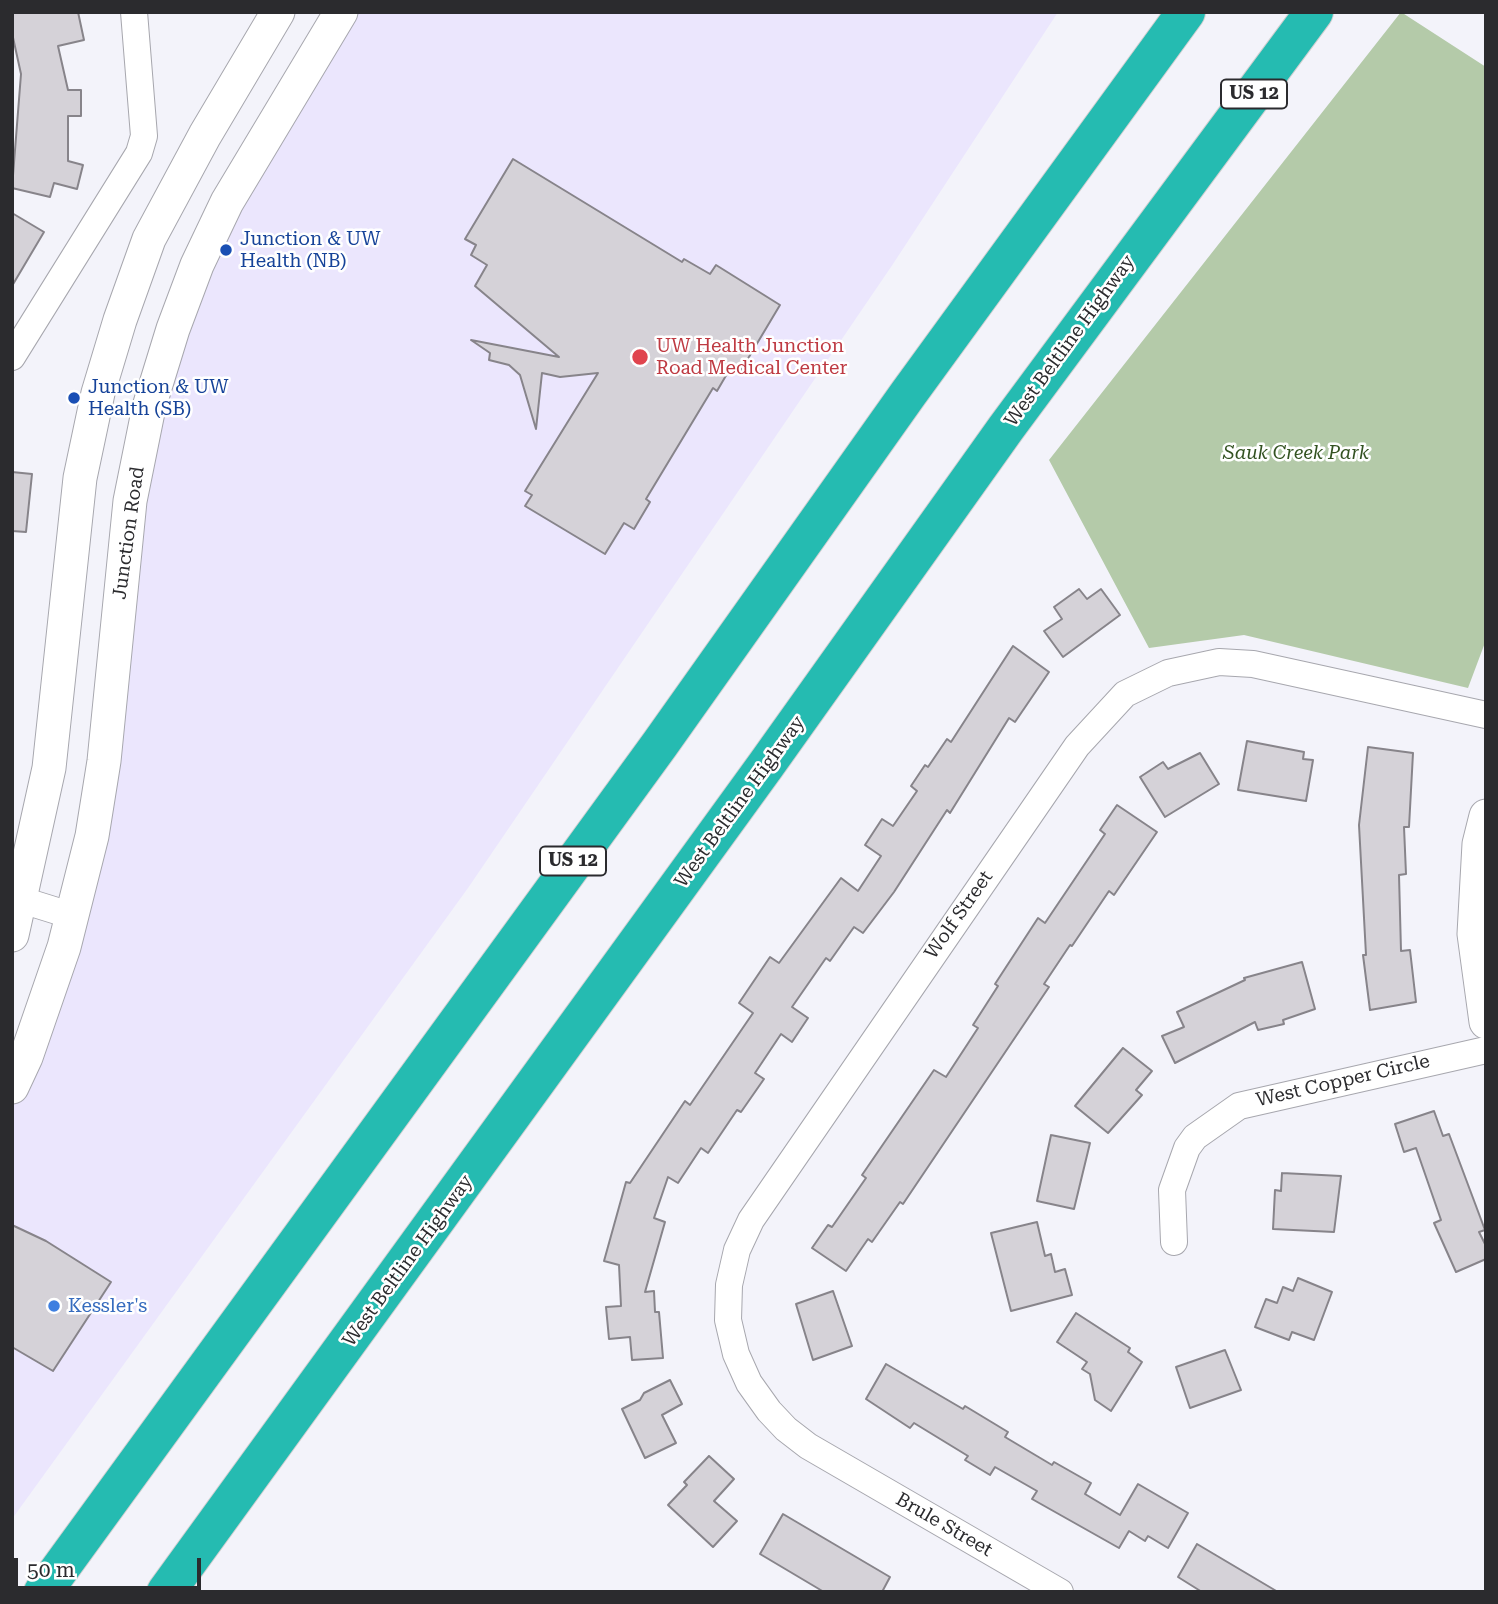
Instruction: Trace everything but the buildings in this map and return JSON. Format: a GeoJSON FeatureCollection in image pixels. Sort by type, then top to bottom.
{"type":"FeatureCollection","features":[{"type":"Feature","properties":{"kind":"highway"},"geometry":{"type":"LineString","coordinates":[[1100,128],[1170,12]]}},
{"type":"Feature","properties":{"kind":"highway","name":"US 12"},"geometry":{"type":"LineString","coordinates":[[44,1592],[652,755],[1185,12]]}},
{"type":"Feature","properties":{"kind":"highway","name":"West Beltline Highway"},"geometry":{"type":"LineString","coordinates":[[166,1592],[629,956],[1006,428],[1314,12]]}},
{"type":"Feature","properties":{"kind":"highway"},"geometry":{"type":"LineString","coordinates":[[1193,175],[1336,12]]}},
{"type":"Feature","properties":{"kind":"street"},"geometry":{"type":"LineString","coordinates":[[12,357],[139,153],[144,136],[134,12]]}},
{"type":"Feature","properties":{"kind":"street"},"geometry":{"type":"LineString","coordinates":[[12,935],[17,899],[49,768],[80,478],[102,381],[149,239],[205,135],[278,12]]}},
{"type":"Feature","properties":{"kind":"street","name":"Junction Road"},"geometry":{"type":"LineString","coordinates":[[12,1087],[47,999],[73,916],[92,836],[104,761],[130,501],[149,407],[187,291],[227,202],[341,12]]}},
{"type":"Feature","properties":{"kind":"street","name":"Wolf Street"},"geometry":{"type":"LineString","coordinates":[[828,1458],[786,1429],[769,1411],[749,1383],[736,1354],[728,1320],[729,1285],[737,1250],[766,1196],[1096,722],[1125,694],[1146,681],[1195,664],[1219,662],[1253,664],[1486,715]]}},
{"type":"Feature","properties":{"kind":"street"},"geometry":{"type":"LineString","coordinates":[[1486,816],[1479,844],[1474,934],[1486,1021]]}},
{"type":"Feature","properties":{"kind":"street"},"geometry":{"type":"LineString","coordinates":[[17,899],[73,916]]}},
{"type":"Feature","properties":{"kind":"street","name":"West Copper Circle"},"geometry":{"type":"LineString","coordinates":[[1174,1242],[1172,1190],[1187,1148],[1195,1137],[1239,1106],[1486,1050]]}},
{"type":"Feature","properties":{"kind":"street","name":"Brule Street"},"geometry":{"type":"LineString","coordinates":[[828,1458],[1060,1592]]}},
{"type":"Feature","properties":{"kind":"shaded area"},"geometry":{"type":"Polygon","coordinates":[[[341,12],[1058,12],[893,264],[468,888],[12,1519],[12,1087],[47,999],[173,329],[341,12]]]}},
{"type":"Feature","properties":{"kind":"green space","name":"Sauk Creek Park"},"geometry":{"type":"Polygon","coordinates":[[[1401,12],[1486,67],[1486,640],[1468,688],[1244,635],[1149,648],[1049,460],[1401,12]]]}},
{"type":"Feature","properties":{"kind":"place","name":"Junction & UW Health (NB)"},"geometry":{"type":"Point","coordinates":[226,250]}},
{"type":"Feature","properties":{"kind":"place","name":"UW Health Junction Road Medical Center"},"geometry":{"type":"Point","coordinates":[640,357]}},
{"type":"Feature","properties":{"kind":"place","name":"Junction & UW Health (SB)"},"geometry":{"type":"Point","coordinates":[74,398]}},
{"type":"Feature","properties":{"kind":"place","name":"Kessler's"},"geometry":{"type":"Point","coordinates":[54,1306]}}]}
